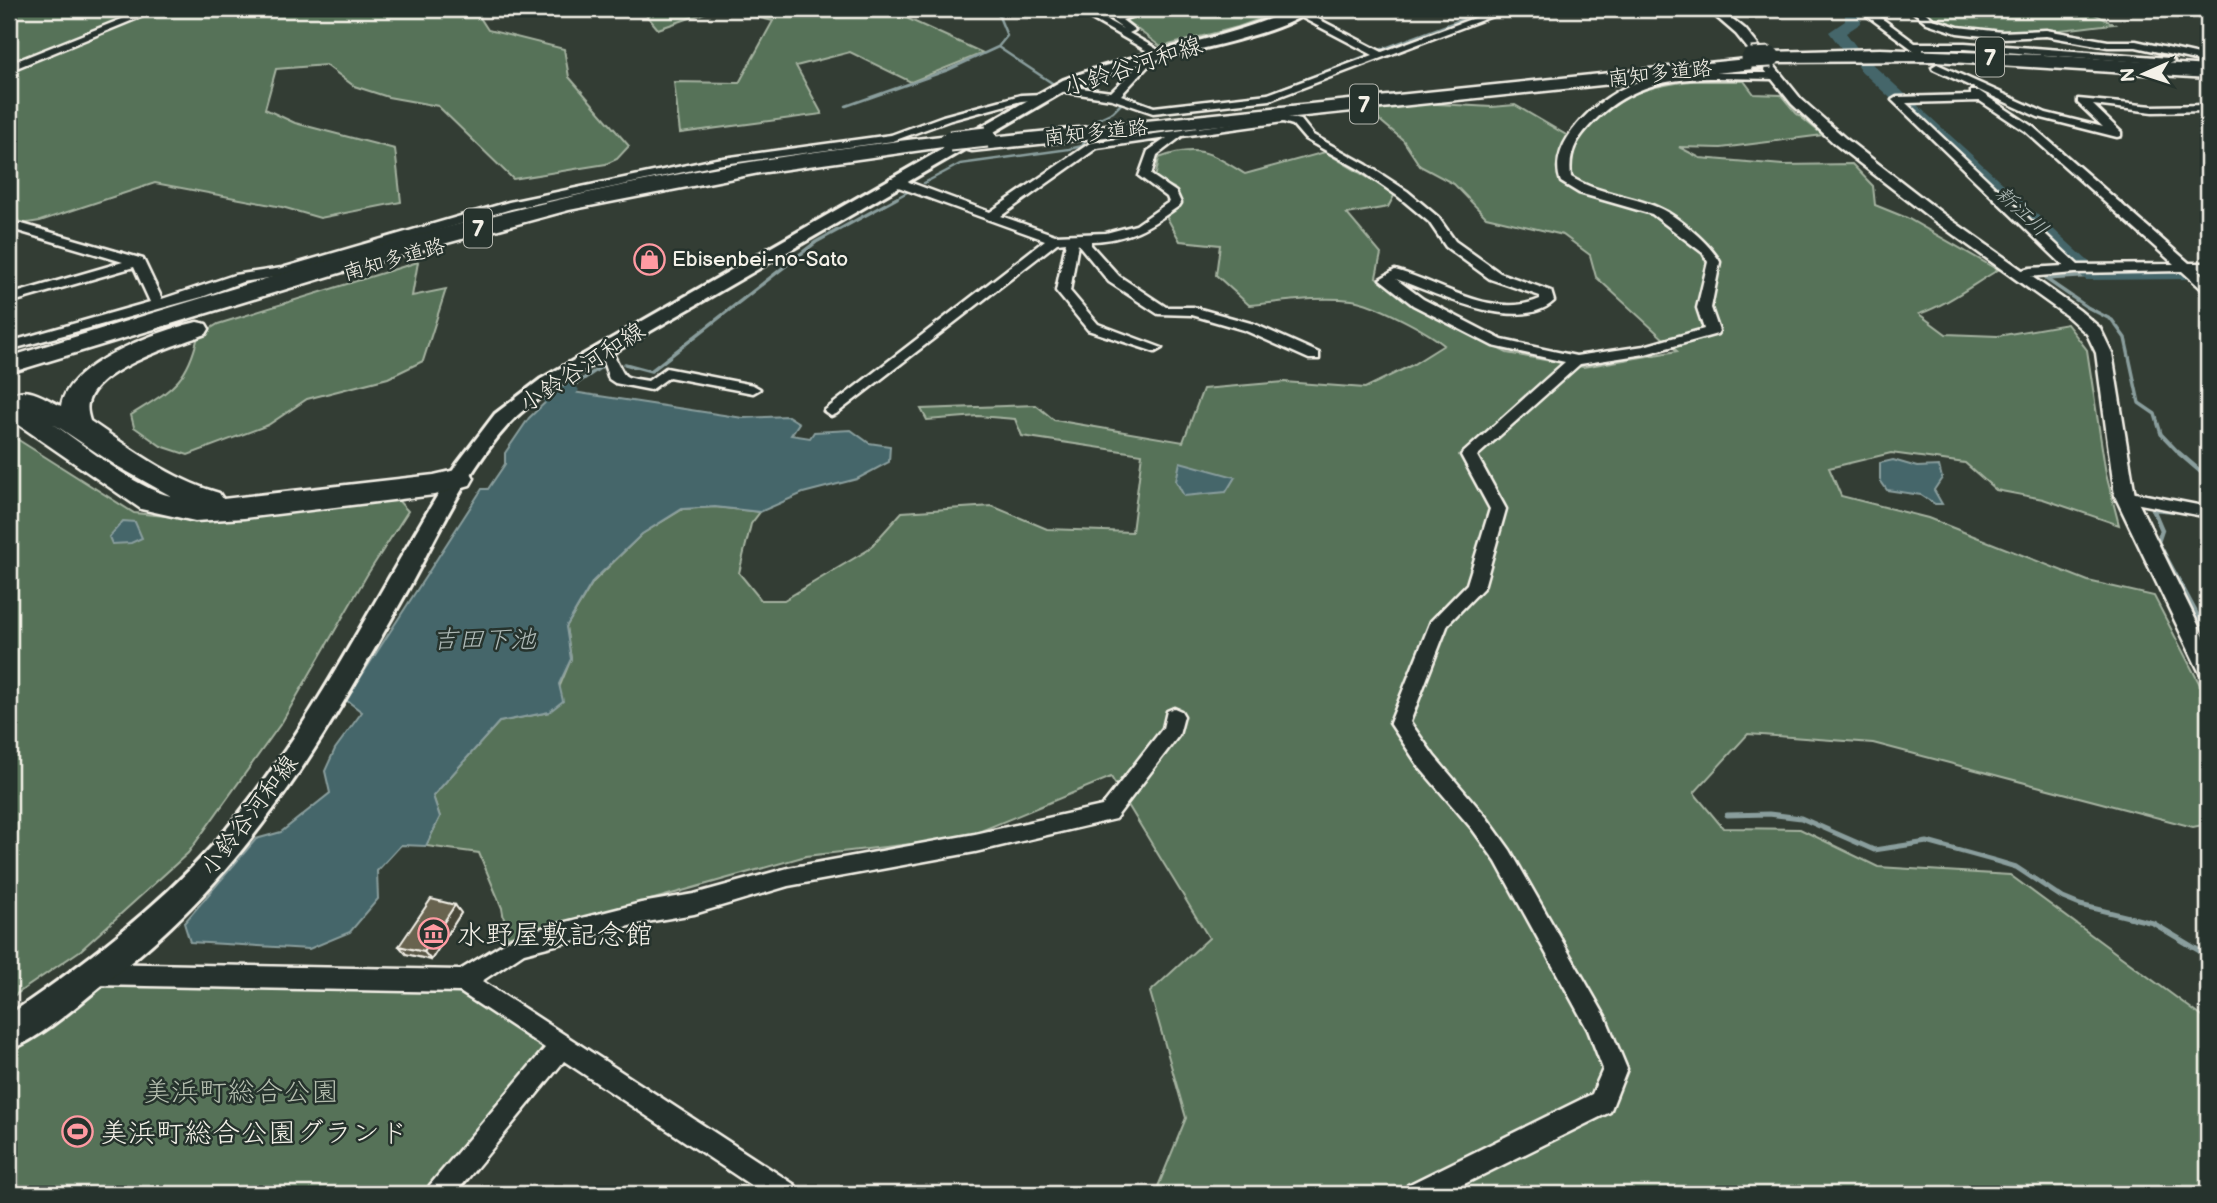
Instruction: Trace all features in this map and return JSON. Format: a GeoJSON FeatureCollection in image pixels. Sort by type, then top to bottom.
{"type":"FeatureCollection","features":[{"type":"Feature","properties":{"kind":"highway","name":"南知多道路"},"geometry":{"type":"LineString","coordinates":[[12,367],[157,312],[568,204],[752,167],[961,143],[1766,64],[1951,61],[2208,75]]}},
{"type":"Feature","properties":{"kind":"highway","name":"南知多道路"},"geometry":{"type":"LineString","coordinates":[[12,367],[453,241],[581,209],[795,167],[961,143]]}},
{"type":"Feature","properties":{"kind":"highway"},"geometry":{"type":"LineString","coordinates":[[77,425],[74,411],[76,397],[90,381],[134,353],[248,311],[443,249],[453,241]]}},
{"type":"Feature","properties":{"kind":"highway"},"geometry":{"type":"LineString","coordinates":[[12,367],[77,425],[127,460],[199,499],[230,501],[435,476],[460,478]]}},
{"type":"Feature","properties":{"kind":"highway"},"geometry":{"type":"LineString","coordinates":[[9,406],[48,435],[151,502],[195,511],[244,508],[434,485],[460,478]]}},
{"type":"Feature","properties":{"kind":"highway"},"geometry":{"type":"LineString","coordinates":[[9,422],[48,435]]}},
{"type":"Feature","properties":{"kind":"main road","name":"小鈴谷河和線"},"geometry":{"type":"LineString","coordinates":[[9,1034],[94,974],[167,914],[212,868],[250,821],[337,689],[460,478],[503,419],[535,393],[598,353],[1059,88],[1086,75],[1245,32],[1301,10]]}},
{"type":"Feature","properties":{"kind":"street"},"geometry":{"type":"LineString","coordinates":[[9,68],[155,9]]}},
{"type":"Feature","properties":{"kind":"street"},"geometry":{"type":"LineString","coordinates":[[1079,9],[1153,55]]}},
{"type":"Feature","properties":{"kind":"street"},"geometry":{"type":"LineString","coordinates":[[1148,9],[1115,19],[1153,55]]}},
{"type":"Feature","properties":{"kind":"street"},"geometry":{"type":"LineString","coordinates":[[1059,88],[1114,96],[1153,110],[1171,111],[1270,97],[1506,9]]}},
{"type":"Feature","properties":{"kind":"street"},"geometry":{"type":"LineString","coordinates":[[1714,9],[1738,27],[1808,113],[1881,175],[2073,313],[2094,332],[2105,353],[2125,496],[2208,667]]}},
{"type":"Feature","properties":{"kind":"street"},"geometry":{"type":"LineString","coordinates":[[1863,9],[1917,49],[1965,46],[2208,62]]}},
{"type":"Feature","properties":{"kind":"street"},"geometry":{"type":"LineString","coordinates":[[1915,9],[1930,21],[1957,30],[2002,35],[2046,33],[2108,44],[2136,44],[2208,62]]}},
{"type":"Feature","properties":{"kind":"street"},"geometry":{"type":"LineString","coordinates":[[1301,10],[1380,55]]}},
{"type":"Feature","properties":{"kind":"street"},"geometry":{"type":"LineString","coordinates":[[1114,96],[1153,55]]}},
{"type":"Feature","properties":{"kind":"street"},"geometry":{"type":"LineString","coordinates":[[992,216],[1094,145],[1283,119],[1297,122],[1309,137],[1363,167],[1403,194],[1434,220],[1450,244],[1495,276],[1546,294],[1547,301],[1540,306],[1508,310],[1457,298],[1395,274],[1387,279],[1418,302],[1498,343],[1576,360],[1645,350],[1712,331],[1704,308],[1714,262],[1708,251],[1656,211],[1583,190],[1564,179],[1562,159],[1573,135],[1601,108],[1625,91],[1653,82],[1766,64]]}},
{"type":"Feature","properties":{"kind":"street"},"geometry":{"type":"LineString","coordinates":[[1937,67],[2042,115],[2116,134],[2082,101],[2153,109],[2208,108]]}},
{"type":"Feature","properties":{"kind":"street"},"geometry":{"type":"LineString","coordinates":[[1963,80],[1980,98],[2029,129],[2208,287]]}},
{"type":"Feature","properties":{"kind":"street"},"geometry":{"type":"LineString","coordinates":[[138,262],[157,312],[239,278],[283,272],[509,206],[695,166],[893,138],[947,118],[1021,98],[1043,97]]}},
{"type":"Feature","properties":{"kind":"street"},"geometry":{"type":"LineString","coordinates":[[1980,98],[1903,100],[2076,269]]}},
{"type":"Feature","properties":{"kind":"street"},"geometry":{"type":"LineString","coordinates":[[894,181],[1054,239],[1079,239],[1140,228],[1175,203],[1172,195],[1145,176],[1152,153],[1182,132]]}},
{"type":"Feature","properties":{"kind":"street"},"geometry":{"type":"LineString","coordinates":[[9,228],[18,227],[138,262]]}},
{"type":"Feature","properties":{"kind":"street"},"geometry":{"type":"LineString","coordinates":[[831,411],[1054,239]]}},
{"type":"Feature","properties":{"kind":"street"},"geometry":{"type":"LineString","coordinates":[[1079,239],[1063,291],[1093,327],[1155,348]]}},
{"type":"Feature","properties":{"kind":"street"},"geometry":{"type":"LineString","coordinates":[[1079,239],[1114,279],[1163,311],[1193,311],[1249,327],[1314,356]]}},
{"type":"Feature","properties":{"kind":"street"},"geometry":{"type":"LineString","coordinates":[[9,299],[138,262]]}},
{"type":"Feature","properties":{"kind":"street"},"geometry":{"type":"LineString","coordinates":[[2020,275],[2076,269],[2189,270],[2208,267]]}},
{"type":"Feature","properties":{"kind":"street"},"geometry":{"type":"LineString","coordinates":[[598,353],[609,359],[614,376],[620,380],[651,386],[666,372],[753,389]]}},
{"type":"Feature","properties":{"kind":"street"},"geometry":{"type":"LineString","coordinates":[[1417,1194],[1601,1103],[1615,1069],[1597,1024],[1503,856],[1399,723],[1440,621],[1475,587],[1498,509],[1469,455],[1576,360]]}},
{"type":"Feature","properties":{"kind":"street"},"geometry":{"type":"LineString","coordinates":[[2125,496],[2208,512]]}},
{"type":"Feature","properties":{"kind":"street"},"geometry":{"type":"LineString","coordinates":[[94,974],[148,978],[463,981],[519,944],[641,913],[694,904],[788,877],[975,844],[1108,813],[1172,730],[1174,716]]}},
{"type":"Feature","properties":{"kind":"street"},"geometry":{"type":"LineString","coordinates":[[463,981],[560,1048],[786,1194]]}},
{"type":"Feature","properties":{"kind":"street"},"geometry":{"type":"LineString","coordinates":[[439,1194],[560,1048]]}},
{"type":"Feature","properties":{"kind":"green space"},"geometry":{"type":"Polygon","coordinates":[[[9,9],[499,9],[479,16],[488,30],[564,49],[569,77],[629,146],[617,159],[606,164],[513,179],[438,106],[388,97],[354,86],[326,65],[276,69],[265,109],[295,123],[395,149],[401,202],[320,218],[282,207],[155,183],[40,221],[21,224],[14,215],[9,214],[9,9]]]}},
{"type":"Feature","properties":{"kind":"green space"},"geometry":{"type":"Polygon","coordinates":[[[641,9],[716,9],[658,29],[641,9]]]}},
{"type":"Feature","properties":{"kind":"green space"},"geometry":{"type":"Polygon","coordinates":[[[723,9],[896,9],[893,12],[983,53],[911,82],[850,52],[796,66],[822,114],[680,133],[674,82],[739,83],[773,21],[723,9]]]}},
{"type":"Feature","properties":{"kind":"green space"},"geometry":{"type":"Polygon","coordinates":[[[1163,9],[1287,9],[1238,27],[1161,47],[1125,20],[1163,9]]]}},
{"type":"Feature","properties":{"kind":"green space"},"geometry":{"type":"Polygon","coordinates":[[[1919,9],[2085,9],[2114,24],[2039,32],[1989,32],[1964,29],[1919,9]]]}},
{"type":"Feature","properties":{"kind":"green space"},"geometry":{"type":"Polygon","coordinates":[[[1690,81],[1744,81],[1754,94],[1781,95],[1796,113],[1823,135],[1721,148],[1679,147],[1700,158],[1783,165],[1852,164],[1873,186],[1875,205],[1907,218],[1998,270],[1950,300],[1919,314],[1946,334],[1998,336],[2067,324],[2087,350],[2106,474],[2119,525],[2043,499],[1996,490],[1965,463],[1891,453],[1829,468],[1841,496],[1928,518],[2088,581],[2154,596],[2208,700],[2208,824],[2193,827],[1873,743],[1748,734],[1694,793],[1723,828],[1800,829],[1878,867],[2010,875],[2208,1021],[2208,1194],[1155,1194],[1186,1118],[1150,992],[1209,938],[1111,777],[964,838],[806,856],[608,912],[507,937],[502,908],[479,853],[426,846],[440,817],[433,796],[499,722],[549,712],[571,659],[566,627],[593,582],[642,534],[683,509],[715,507],[760,512],[751,524],[739,573],[761,600],[784,600],[868,550],[902,512],[992,506],[1047,529],[1132,532],[1142,454],[1022,436],[1015,419],[978,416],[927,420],[921,409],[1036,405],[1054,420],[1183,442],[1203,389],[1284,382],[1365,388],[1412,365],[1444,345],[1400,318],[1362,302],[1313,299],[1249,305],[1216,275],[1220,245],[1180,241],[1166,216],[1180,203],[1174,188],[1155,179],[1159,158],[1184,151],[1204,152],[1245,174],[1325,152],[1395,194],[1388,207],[1347,214],[1381,254],[1376,277],[1416,308],[1507,353],[1583,367],[1677,351],[1596,277],[1590,255],[1563,235],[1486,217],[1454,184],[1420,166],[1403,140],[1370,112],[1419,103],[1492,107],[1515,105],[1575,140],[1626,98],[1652,88],[1690,81]]]}},
{"type":"Feature","properties":{"kind":"green space"},"geometry":{"type":"Polygon","coordinates":[[[418,262],[412,296],[446,289],[423,361],[388,378],[307,399],[268,425],[188,455],[161,446],[134,427],[131,415],[175,384],[188,365],[198,336],[218,324],[418,262]]]}},
{"type":"Feature","properties":{"kind":"green space"},"geometry":{"type":"Polygon","coordinates":[[[9,434],[134,513],[187,518],[396,498],[408,511],[367,575],[282,722],[188,853],[81,950],[9,999],[9,434]]]}},
{"type":"Feature","properties":{"kind":"green space","name":"美浜町総合公園"},"geometry":{"type":"Polygon","coordinates":[[[87,986],[453,990],[547,1047],[425,1194],[9,1194],[9,1044],[87,986]]]}},
{"type":"Feature","properties":{"kind":"water","name":"吉田下池"},"geometry":{"type":"Polygon","coordinates":[[[573,392],[743,418],[788,416],[799,423],[791,435],[810,438],[814,432],[851,430],[869,443],[890,446],[889,462],[857,479],[803,493],[760,512],[715,507],[682,509],[642,534],[593,581],[566,627],[571,659],[559,684],[563,701],[549,712],[499,722],[433,796],[440,817],[426,846],[401,845],[377,871],[378,899],[350,932],[309,949],[190,942],[184,923],[256,839],[281,832],[330,793],[325,771],[335,749],[362,712],[346,700],[482,489],[488,489],[505,464],[505,453],[529,418],[551,397],[556,400],[573,392]]]}},
{"type":"Feature","properties":{"kind":"water"},"geometry":{"type":"Polygon","coordinates":[[[1893,460],[1917,467],[1939,466],[1942,478],[1934,490],[1942,504],[1935,504],[1921,495],[1887,490],[1880,480],[1880,463],[1893,460]]]}},
{"type":"Feature","properties":{"kind":"water"},"geometry":{"type":"Polygon","coordinates":[[[1180,462],[1235,477],[1226,492],[1184,496],[1176,481],[1180,462]]]}},
{"type":"Feature","properties":{"kind":"water"},"geometry":{"type":"Polygon","coordinates":[[[123,521],[135,522],[142,538],[131,543],[112,544],[109,537],[123,521]]]}},
{"type":"Feature","properties":{"kind":"building"},"geometry":{"type":"Polygon","coordinates":[[[431,899],[455,905],[424,952],[399,946],[431,899]]]}},
{"type":"Feature","properties":{"kind":"waterway"},"geometry":{"type":"LineString","coordinates":[[996,9],[1007,36],[998,47]]}},
{"type":"Feature","properties":{"kind":"waterway"},"geometry":{"type":"LineString","coordinates":[[1470,17],[1496,9]]}},
{"type":"Feature","properties":{"kind":"waterway","name":"新江川"},"geometry":{"type":"LineString","coordinates":[[1850,49],[1837,32],[1853,23],[1852,9]]}},
{"type":"Feature","properties":{"kind":"waterway"},"geometry":{"type":"LineString","coordinates":[[1380,50],[1463,19]]}},
{"type":"Feature","properties":{"kind":"waterway"},"geometry":{"type":"LineString","coordinates":[[846,106],[948,70],[998,47]]}},
{"type":"Feature","properties":{"kind":"waterway"},"geometry":{"type":"LineString","coordinates":[[998,47],[1052,83]]}},
{"type":"Feature","properties":{"kind":"waterway"},"geometry":{"type":"LineString","coordinates":[[1276,90],[1368,55]]}},
{"type":"Feature","properties":{"kind":"waterway","name":"新江川"},"geometry":{"type":"LineString","coordinates":[[1865,66],[2093,276],[2199,273],[2208,281]]}},
{"type":"Feature","properties":{"kind":"waterway"},"geometry":{"type":"LineString","coordinates":[[1077,86],[1112,91]]}},
{"type":"Feature","properties":{"kind":"waterway"},"geometry":{"type":"LineString","coordinates":[[1119,93],[1157,107],[1184,104]]}},
{"type":"Feature","properties":{"kind":"waterway"},"geometry":{"type":"LineString","coordinates":[[1255,96],[1268,93]]}},
{"type":"Feature","properties":{"kind":"waterway"},"geometry":{"type":"LineString","coordinates":[[1096,120],[1113,112],[1122,103]]}},
{"type":"Feature","properties":{"kind":"waterway"},"geometry":{"type":"LineString","coordinates":[[924,183],[960,164],[1069,149],[1082,146],[1086,139]]}},
{"type":"Feature","properties":{"kind":"waterway"},"geometry":{"type":"LineString","coordinates":[[893,200],[911,190]]}},
{"type":"Feature","properties":{"kind":"waterway"},"geometry":{"type":"LineString","coordinates":[[625,364],[651,371],[816,242],[897,198]]}},
{"type":"Feature","properties":{"kind":"waterway"},"geometry":{"type":"LineString","coordinates":[[2093,276],[2046,279],[2087,307],[2112,320],[2125,338],[2139,403],[2155,414],[2161,434],[2180,453]]}},
{"type":"Feature","properties":{"kind":"waterway"},"geometry":{"type":"LineString","coordinates":[[567,390],[604,365]]}},
{"type":"Feature","properties":{"kind":"waterway"},"geometry":{"type":"LineString","coordinates":[[553,398],[567,390]]}},
{"type":"Feature","properties":{"kind":"waterway"},"geometry":{"type":"LineString","coordinates":[[2180,453],[2208,478]]}},
{"type":"Feature","properties":{"kind":"waterway"},"geometry":{"type":"LineString","coordinates":[[2177,511],[2153,509],[2162,530],[2158,542],[2208,635]]}},
{"type":"Feature","properties":{"kind":"waterway"},"geometry":{"type":"LineString","coordinates":[[1727,815],[1769,814],[1801,818],[1874,850],[1927,842],[1996,861],[2016,867],[2063,898],[2080,905],[2153,923],[2208,956]]}},
{"type":"Feature","properties":{"kind":"place","name":"Ebisenbei-no-Sato"},"geometry":{"type":"Point","coordinates":[649,259]}},
{"type":"Feature","properties":{"kind":"place","name":"水野屋敷記念館"},"geometry":{"type":"Point","coordinates":[434,934]}},
{"type":"Feature","properties":{"kind":"place","name":"美浜町総合公園グランド"},"geometry":{"type":"Point","coordinates":[77,1132]}}]}
